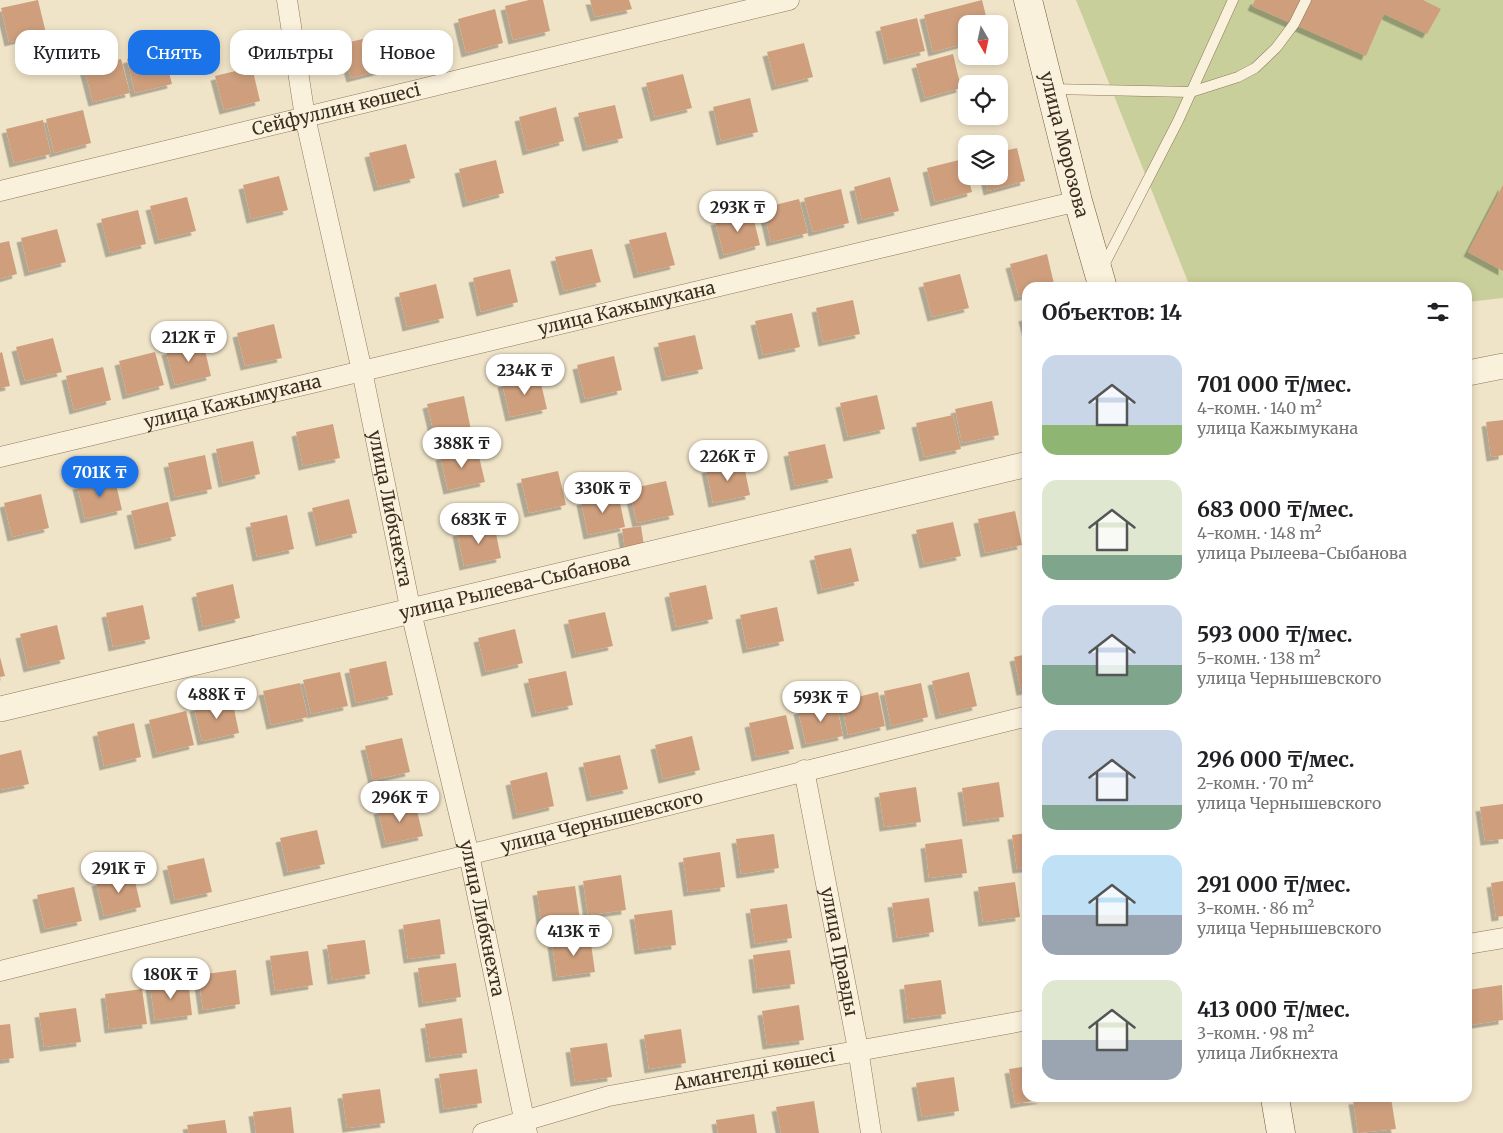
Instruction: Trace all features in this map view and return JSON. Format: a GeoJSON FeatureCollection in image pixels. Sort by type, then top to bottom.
{"type":"FeatureCollection","features":[{"type":"Feature","properties":{"kind":"main road","name":"улица Морозова"},"geometry":{"type":"LineString","coordinates":[[1028,0],[1078,201],[1101,281]]}},
{"type":"Feature","properties":{"kind":"main road"},"geometry":{"type":"LineString","coordinates":[[1276,1102],[1280,1133]]}},
{"type":"Feature","properties":{"kind":"street","name":"улица Либкнехта"},"geometry":{"type":"LineString","coordinates":[[287,0],[305,117],[362,371],[411,612],[469,856],[526,1128]]}},
{"type":"Feature","properties":{"kind":"street","name":"Сейфуллин көшесі"},"geometry":{"type":"LineString","coordinates":[[0,190],[789,0]]}},
{"type":"Feature","properties":{"kind":"street","name":"улица Кажымукана"},"geometry":{"type":"LineString","coordinates":[[0,457],[1078,201]]}},
{"type":"Feature","properties":{"kind":"street"},"geometry":{"type":"LineString","coordinates":[[1472,372],[1503,366]]}},
{"type":"Feature","properties":{"kind":"street","name":"улица Рылеева-Сыбанова"},"geometry":{"type":"LineString","coordinates":[[0,709],[1022,465]]}},
{"type":"Feature","properties":{"kind":"street","name":"улица Чернышевского"},"geometry":{"type":"LineString","coordinates":[[0,970],[469,856],[804,770],[1022,717]]}},
{"type":"Feature","properties":{"kind":"street","name":"улица Правды"},"geometry":{"type":"LineString","coordinates":[[804,770],[858,1049],[870,1133]]}},
{"type":"Feature","properties":{"kind":"street"},"geometry":{"type":"LineString","coordinates":[[1472,943],[1503,938]]}},
{"type":"Feature","properties":{"kind":"street","name":"Амангелді көшесі"},"geometry":{"type":"LineString","coordinates":[[483,1133],[526,1128],[609,1096],[858,1049],[1022,1021]]}},
{"type":"Feature","properties":{"kind":"lane"},"geometry":{"type":"LineString","coordinates":[[1101,281],[1233,0]]}},
{"type":"Feature","properties":{"kind":"lane"},"geometry":{"type":"LineString","coordinates":[[1050,89],[1191,92],[1238,77],[1255,68],[1289,32],[1306,0]]}},
{"type":"Feature","properties":{"kind":"green space"},"geometry":{"type":"Polygon","coordinates":[[[1076,0],[1503,0],[1503,298],[1472,302],[1472,282],[1188,282],[1076,0]]]}},
{"type":"Feature","properties":{"kind":"building"},"geometry":{"type":"Polygon","coordinates":[[[38,0],[45,30],[15,30],[15,41],[9,42],[1,8],[38,0]]]}},
{"type":"Feature","properties":{"kind":"building"},"geometry":{"type":"Polygon","coordinates":[[[529,0],[543,0],[550,31],[513,40],[505,6],[529,0]]]}},
{"type":"Feature","properties":{"kind":"building"},"geometry":{"type":"Polygon","coordinates":[[[590,0],[629,0],[632,9],[595,17],[590,0]]]}},
{"type":"Feature","properties":{"kind":"building"},"geometry":{"type":"Polygon","coordinates":[[[982,0],[986,15],[958,15],[958,45],[933,52],[924,15],[982,0]]]}},
{"type":"Feature","properties":{"kind":"building"},"geometry":{"type":"Polygon","coordinates":[[[1255,0],[1423,0],[1441,9],[1427,34],[1384,14],[1366,56],[1252,6],[1255,0]]]}},
{"type":"Feature","properties":{"kind":"building"},"geometry":{"type":"Polygon","coordinates":[[[495,9],[503,43],[466,53],[458,19],[495,9]]]}},
{"type":"Feature","properties":{"kind":"building"},"geometry":{"type":"Polygon","coordinates":[[[917,18],[925,51],[888,60],[880,27],[917,18]]]}},
{"type":"Feature","properties":{"kind":"building"},"geometry":{"type":"Polygon","coordinates":[[[362,39],[363,75],[351,78],[350,75],[352,75],[352,42],[362,39]]]}},
{"type":"Feature","properties":{"kind":"building"},"geometry":{"type":"Polygon","coordinates":[[[804,43],[813,77],[776,86],[767,52],[804,43]]]}},
{"type":"Feature","properties":{"kind":"building"},"geometry":{"type":"Polygon","coordinates":[[[953,54],[958,75],[958,89],[925,98],[916,64],[953,54]]]}},
{"type":"Feature","properties":{"kind":"building"},"geometry":{"type":"Polygon","coordinates":[[[121,59],[130,93],[93,102],[86,75],[118,75],[118,60],[121,59]]]}},
{"type":"Feature","properties":{"kind":"building"},"geometry":{"type":"Polygon","coordinates":[[[230,72],[230,75],[254,75],[260,101],[224,110],[215,76],[230,72]]]}},
{"type":"Feature","properties":{"kind":"building"},"geometry":{"type":"Polygon","coordinates":[[[683,74],[692,108],[655,117],[646,83],[683,74]]]}},
{"type":"Feature","properties":{"kind":"building"},"geometry":{"type":"Polygon","coordinates":[[[131,75],[170,75],[172,84],[135,93],[131,75]]]}},
{"type":"Feature","properties":{"kind":"building"},"geometry":{"type":"Polygon","coordinates":[[[750,98],[758,132],[721,141],[713,107],[750,98]]]}},
{"type":"Feature","properties":{"kind":"building"},"geometry":{"type":"Polygon","coordinates":[[[615,105],[623,138],[587,147],[578,113],[615,105]]]}},
{"type":"Feature","properties":{"kind":"building"},"geometry":{"type":"Polygon","coordinates":[[[556,107],[564,141],[527,151],[519,117],[556,107]]]}},
{"type":"Feature","properties":{"kind":"building"},"geometry":{"type":"Polygon","coordinates":[[[83,110],[91,143],[54,153],[46,119],[83,110]]]}},
{"type":"Feature","properties":{"kind":"building"},"geometry":{"type":"Polygon","coordinates":[[[43,120],[51,154],[14,163],[6,129],[43,120]]]}},
{"type":"Feature","properties":{"kind":"building"},"geometry":{"type":"Polygon","coordinates":[[[406,144],[415,178],[378,187],[369,153],[406,144]]]}},
{"type":"Feature","properties":{"kind":"building"},"geometry":{"type":"Polygon","coordinates":[[[1017,148],[1025,181],[988,191],[987,185],[1008,185],[1008,150],[1017,148]]]}},
{"type":"Feature","properties":{"kind":"building"},"geometry":{"type":"Polygon","coordinates":[[[496,160],[504,193],[467,203],[459,169],[496,160]]]}},
{"type":"Feature","properties":{"kind":"building"},"geometry":{"type":"Polygon","coordinates":[[[958,160],[958,185],[970,185],[972,192],[935,202],[927,168],[958,160]]]}},
{"type":"Feature","properties":{"kind":"building"},"geometry":{"type":"Polygon","coordinates":[[[279,176],[288,210],[251,219],[243,185],[279,176]]]}},
{"type":"Feature","properties":{"kind":"building"},"geometry":{"type":"Polygon","coordinates":[[[890,177],[899,211],[862,220],[854,187],[890,177]]]}},
{"type":"Feature","properties":{"kind":"building"},"geometry":{"type":"Polygon","coordinates":[[[1503,185],[1503,271],[1468,252],[1503,185]]]}},
{"type":"Feature","properties":{"kind":"building"},"geometry":{"type":"Polygon","coordinates":[[[841,189],[849,223],[813,232],[804,198],[841,189]]]}},
{"type":"Feature","properties":{"kind":"building"},"geometry":{"type":"Polygon","coordinates":[[[187,197],[196,231],[159,240],[150,206],[187,197]]]}},
{"type":"Feature","properties":{"kind":"building"},"geometry":{"type":"Polygon","coordinates":[[[799,199],[808,233],[771,242],[763,208],[799,199]]]}},
{"type":"Feature","properties":{"kind":"building"},"geometry":{"type":"Polygon","coordinates":[[[138,210],[146,244],[110,253],[101,219],[138,210]]]}},
{"type":"Feature","properties":{"kind":"building"},"geometry":{"type":"Polygon","coordinates":[[[752,212],[760,245],[724,255],[715,221],[752,212]]]}},
{"type":"Feature","properties":{"kind":"building"},"geometry":{"type":"Polygon","coordinates":[[[57,229],[66,262],[29,272],[21,238],[57,229]]]}},
{"type":"Feature","properties":{"kind":"building"},"geometry":{"type":"Polygon","coordinates":[[[666,232],[675,265],[638,274],[629,240],[666,232]]]}},
{"type":"Feature","properties":{"kind":"building"},"geometry":{"type":"Polygon","coordinates":[[[9,241],[17,274],[0,279],[0,243],[9,241]]]}},
{"type":"Feature","properties":{"kind":"building"},"geometry":{"type":"Polygon","coordinates":[[[592,249],[601,282],[564,291],[555,257],[592,249]]]}},
{"type":"Feature","properties":{"kind":"building"},"geometry":{"type":"Polygon","coordinates":[[[1047,254],[1054,282],[1022,282],[1022,296],[1019,297],[1010,264],[1047,254]]]}},
{"type":"Feature","properties":{"kind":"building"},"geometry":{"type":"Polygon","coordinates":[[[510,269],[518,302],[481,312],[473,278],[510,269]]]}},
{"type":"Feature","properties":{"kind":"building"},"geometry":{"type":"Polygon","coordinates":[[[960,274],[969,308],[932,317],[923,283],[960,274]]]}},
{"type":"Feature","properties":{"kind":"building"},"geometry":{"type":"Polygon","coordinates":[[[436,284],[444,318],[407,327],[399,293],[436,284]]]}},
{"type":"Feature","properties":{"kind":"building"},"geometry":{"type":"Polygon","coordinates":[[[853,300],[860,334],[823,342],[816,308],[853,300]]]}},
{"type":"Feature","properties":{"kind":"building"},"geometry":{"type":"Polygon","coordinates":[[[792,313],[800,347],[763,355],[755,321],[792,313]]]}},
{"type":"Feature","properties":{"kind":"building"},"geometry":{"type":"Polygon","coordinates":[[[274,324],[282,358],[245,366],[237,333],[274,324]]]}},
{"type":"Feature","properties":{"kind":"building"},"geometry":{"type":"Polygon","coordinates":[[[695,335],[703,369],[666,377],[658,343],[695,335]]]}},
{"type":"Feature","properties":{"kind":"building"},"geometry":{"type":"Polygon","coordinates":[[[53,338],[62,372],[25,381],[16,347],[53,338]]]}},
{"type":"Feature","properties":{"kind":"building"},"geometry":{"type":"Polygon","coordinates":[[[203,342],[211,376],[175,385],[166,351],[203,342]]]}},
{"type":"Feature","properties":{"kind":"building"},"geometry":{"type":"Polygon","coordinates":[[[2,352],[10,386],[0,388],[0,353],[2,352]]]}},
{"type":"Feature","properties":{"kind":"building"},"geometry":{"type":"Polygon","coordinates":[[[155,352],[164,385],[127,395],[119,361],[155,352]]]}},
{"type":"Feature","properties":{"kind":"building"},"geometry":{"type":"Polygon","coordinates":[[[614,356],[622,390],[585,399],[577,365],[614,356]]]}},
{"type":"Feature","properties":{"kind":"building"},"geometry":{"type":"Polygon","coordinates":[[[103,367],[111,400],[74,410],[66,376],[103,367]]]}},
{"type":"Feature","properties":{"kind":"building"},"geometry":{"type":"Polygon","coordinates":[[[539,375],[547,409],[510,417],[502,383],[539,375]]]}},
{"type":"Feature","properties":{"kind":"building"},"geometry":{"type":"Polygon","coordinates":[[[877,395],[885,429],[848,437],[840,403],[877,395]]]}},
{"type":"Feature","properties":{"kind":"building"},"geometry":{"type":"Polygon","coordinates":[[[464,396],[471,430],[435,438],[427,404],[464,396]]]}},
{"type":"Feature","properties":{"kind":"building"},"geometry":{"type":"Polygon","coordinates":[[[992,401],[999,435],[962,443],[955,409],[992,401]]]}},
{"type":"Feature","properties":{"kind":"building"},"geometry":{"type":"Polygon","coordinates":[[[953,415],[961,449],[924,457],[916,423],[953,415]]]}},
{"type":"Feature","properties":{"kind":"building"},"geometry":{"type":"Polygon","coordinates":[[[1503,420],[1503,455],[1491,457],[1486,422],[1503,420]]]}},
{"type":"Feature","properties":{"kind":"building"},"geometry":{"type":"Polygon","coordinates":[[[333,424],[340,458],[303,466],[296,432],[333,424]]]}},
{"type":"Feature","properties":{"kind":"building"},"geometry":{"type":"Polygon","coordinates":[[[253,441],[260,474],[223,483],[216,449],[253,441]]]}},
{"type":"Feature","properties":{"kind":"building"},"geometry":{"type":"Polygon","coordinates":[[[825,444],[833,478],[795,486],[788,452],[825,444]]]}},
{"type":"Feature","properties":{"kind":"building"},"geometry":{"type":"Polygon","coordinates":[[[477,448],[485,482],[448,490],[440,456],[477,448]]]}},
{"type":"Feature","properties":{"kind":"building"},"geometry":{"type":"Polygon","coordinates":[[[205,455],[212,489],[175,497],[168,463],[205,455]]]}},
{"type":"Feature","properties":{"kind":"building"},"geometry":{"type":"Polygon","coordinates":[[[743,461],[750,495],[713,503],[706,469],[743,461]]]}},
{"type":"Feature","properties":{"kind":"building"},"geometry":{"type":"Polygon","coordinates":[[[558,471],[566,505],[529,513],[521,479],[558,471]]]}},
{"type":"Feature","properties":{"kind":"building"},"geometry":{"type":"Polygon","coordinates":[[[114,476],[122,510],[85,519],[77,485],[114,476]]]}},
{"type":"Feature","properties":{"kind":"building"},"geometry":{"type":"Polygon","coordinates":[[[666,481],[674,515],[637,523],[629,489],[666,481]]]}},
{"type":"Feature","properties":{"kind":"building"},"geometry":{"type":"Polygon","coordinates":[[[618,493],[625,527],[588,535],[581,501],[618,493]]]}},
{"type":"Feature","properties":{"kind":"building"},"geometry":{"type":"Polygon","coordinates":[[[41,494],[49,528],[12,537],[4,503],[41,494]]]}},
{"type":"Feature","properties":{"kind":"building"},"geometry":{"type":"Polygon","coordinates":[[[349,499],[357,533],[320,542],[312,508],[349,499]]]}},
{"type":"Feature","properties":{"kind":"building"},"geometry":{"type":"Polygon","coordinates":[[[168,502],[176,536],[139,545],[131,511],[168,502]]]}},
{"type":"Feature","properties":{"kind":"building"},"geometry":{"type":"Polygon","coordinates":[[[1015,511],[1022,545],[985,553],[978,519],[1015,511]]]}},
{"type":"Feature","properties":{"kind":"building"},"geometry":{"type":"Polygon","coordinates":[[[287,515],[294,549],[257,557],[250,523],[287,515]]]}},
{"type":"Feature","properties":{"kind":"building"},"geometry":{"type":"Polygon","coordinates":[[[953,522],[961,556],[924,564],[916,530],[953,522]]]}},
{"type":"Feature","properties":{"kind":"building"},"geometry":{"type":"Polygon","coordinates":[[[494,524],[501,558],[464,566],[457,532],[494,524]]]}},
{"type":"Feature","properties":{"kind":"building"},"geometry":{"type":"Polygon","coordinates":[[[641,526],[644,546],[625,549],[622,529],[641,526]]]}},
{"type":"Feature","properties":{"kind":"building"},"geometry":{"type":"Polygon","coordinates":[[[851,548],[859,581],[822,590],[814,556],[851,548]]]}},
{"type":"Feature","properties":{"kind":"building"},"geometry":{"type":"Polygon","coordinates":[[[233,584],[240,618],[203,627],[196,593],[233,584]]]}},
{"type":"Feature","properties":{"kind":"building"},"geometry":{"type":"Polygon","coordinates":[[[706,585],[713,619],[676,627],[669,593],[706,585]]]}},
{"type":"Feature","properties":{"kind":"building"},"geometry":{"type":"Polygon","coordinates":[[[143,605],[150,639],[113,647],[106,613],[143,605]]]}},
{"type":"Feature","properties":{"kind":"building"},"geometry":{"type":"Polygon","coordinates":[[[777,607],[784,641],[747,649],[740,615],[777,607]]]}},
{"type":"Feature","properties":{"kind":"building"},"geometry":{"type":"Polygon","coordinates":[[[605,612],[613,646],[576,654],[568,620],[605,612]]]}},
{"type":"Feature","properties":{"kind":"building"},"geometry":{"type":"Polygon","coordinates":[[[57,625],[65,659],[28,668],[20,634],[57,625]]]}},
{"type":"Feature","properties":{"kind":"building"},"geometry":{"type":"Polygon","coordinates":[[[515,629],[523,663],[486,672],[478,638],[515,629]]]}},
{"type":"Feature","properties":{"kind":"building"},"geometry":{"type":"Polygon","coordinates":[[[1022,655],[1022,691],[1021,691],[1014,657],[1022,655]]]}},
{"type":"Feature","properties":{"kind":"building"},"geometry":{"type":"Polygon","coordinates":[[[0,657],[5,676],[0,677],[0,657]]]}},
{"type":"Feature","properties":{"kind":"building"},"geometry":{"type":"Polygon","coordinates":[[[386,661],[393,695],[356,703],[349,669],[386,661]]]}},
{"type":"Feature","properties":{"kind":"building"},"geometry":{"type":"Polygon","coordinates":[[[566,671],[573,705],[536,713],[528,679],[566,671]]]}},
{"type":"Feature","properties":{"kind":"building"},"geometry":{"type":"Polygon","coordinates":[[[340,672],[348,706],[311,714],[303,680],[340,672]]]}},
{"type":"Feature","properties":{"kind":"building"},"geometry":{"type":"Polygon","coordinates":[[[969,672],[977,706],[940,715],[932,681],[969,672]]]}},
{"type":"Feature","properties":{"kind":"building"},"geometry":{"type":"Polygon","coordinates":[[[300,683],[308,717],[271,725],[263,691],[300,683]]]}},
{"type":"Feature","properties":{"kind":"building"},"geometry":{"type":"Polygon","coordinates":[[[921,683],[928,717],[891,726],[884,691],[921,683]]]}},
{"type":"Feature","properties":{"kind":"building"},"geometry":{"type":"Polygon","coordinates":[[[878,692],[885,726],[848,735],[841,701],[878,692]]]}},
{"type":"Feature","properties":{"kind":"building"},"geometry":{"type":"Polygon","coordinates":[[[232,699],[239,733],[202,741],[194,707],[232,699]]]}},
{"type":"Feature","properties":{"kind":"building"},"geometry":{"type":"Polygon","coordinates":[[[836,702],[843,736],[806,744],[798,710],[836,702]]]}},
{"type":"Feature","properties":{"kind":"building"},"geometry":{"type":"Polygon","coordinates":[[[186,711],[194,745],[157,754],[149,720],[186,711]]]}},
{"type":"Feature","properties":{"kind":"building"},"geometry":{"type":"Polygon","coordinates":[[[786,715],[794,749],[756,757],[749,723],[786,715]]]}},
{"type":"Feature","properties":{"kind":"building"},"geometry":{"type":"Polygon","coordinates":[[[134,723],[141,757],[104,766],[97,732],[134,723]]]}},
{"type":"Feature","properties":{"kind":"building"},"geometry":{"type":"Polygon","coordinates":[[[692,736],[700,770],[663,779],[655,745],[692,736]]]}},
{"type":"Feature","properties":{"kind":"building"},"geometry":{"type":"Polygon","coordinates":[[[402,738],[410,772],[373,780],[365,746],[402,738]]]}},
{"type":"Feature","properties":{"kind":"building"},"geometry":{"type":"Polygon","coordinates":[[[21,750],[29,784],[0,790],[0,755],[21,750]]]}},
{"type":"Feature","properties":{"kind":"building"},"geometry":{"type":"Polygon","coordinates":[[[620,755],[628,789],[591,797],[583,763],[620,755]]]}},
{"type":"Feature","properties":{"kind":"building"},"geometry":{"type":"Polygon","coordinates":[[[547,772],[554,806],[517,815],[510,781],[547,772]]]}},
{"type":"Feature","properties":{"kind":"building"},"geometry":{"type":"Polygon","coordinates":[[[999,782],[1004,817],[967,822],[962,788],[999,782]]]}},
{"type":"Feature","properties":{"kind":"building"},"geometry":{"type":"Polygon","coordinates":[[[916,787],[921,822],[884,827],[879,793],[916,787]]]}},
{"type":"Feature","properties":{"kind":"building"},"geometry":{"type":"Polygon","coordinates":[[[415,802],[423,836],[386,844],[378,810],[415,802]]]}},
{"type":"Feature","properties":{"kind":"building"},"geometry":{"type":"Polygon","coordinates":[[[1503,804],[1503,839],[1485,841],[1480,807],[1503,804]]]}},
{"type":"Feature","properties":{"kind":"building"},"geometry":{"type":"Polygon","coordinates":[[[317,830],[325,864],[288,872],[280,838],[317,830]]]}},
{"type":"Feature","properties":{"kind":"building"},"geometry":{"type":"Polygon","coordinates":[[[774,834],[779,868],[741,874],[736,839],[774,834]]]}},
{"type":"Feature","properties":{"kind":"building"},"geometry":{"type":"Polygon","coordinates":[[[1022,834],[1022,869],[1017,869],[1012,835],[1022,834]]]}},
{"type":"Feature","properties":{"kind":"building"},"geometry":{"type":"Polygon","coordinates":[[[962,839],[967,873],[929,878],[925,844],[962,839]]]}},
{"type":"Feature","properties":{"kind":"building"},"geometry":{"type":"Polygon","coordinates":[[[720,852],[725,887],[688,892],[683,858],[720,852]]]}},
{"type":"Feature","properties":{"kind":"building"},"geometry":{"type":"Polygon","coordinates":[[[204,858],[212,892],[175,900],[167,866],[204,858]]]}},
{"type":"Feature","properties":{"kind":"building"},"geometry":{"type":"Polygon","coordinates":[[[133,873],[141,907],[104,916],[96,882],[133,873]]]}},
{"type":"Feature","properties":{"kind":"building"},"geometry":{"type":"Polygon","coordinates":[[[621,875],[626,910],[588,915],[583,881],[621,875]]]}},
{"type":"Feature","properties":{"kind":"building"},"geometry":{"type":"Polygon","coordinates":[[[1503,881],[1503,916],[1496,917],[1491,883],[1503,881]]]}},
{"type":"Feature","properties":{"kind":"building"},"geometry":{"type":"Polygon","coordinates":[[[1015,882],[1020,917],[983,922],[978,887],[1015,882]]]}},
{"type":"Feature","properties":{"kind":"building"},"geometry":{"type":"Polygon","coordinates":[[[575,886],[580,920],[542,926],[537,891],[575,886]]]}},
{"type":"Feature","properties":{"kind":"building"},"geometry":{"type":"Polygon","coordinates":[[[74,887],[82,921],[45,929],[37,895],[74,887]]]}},
{"type":"Feature","properties":{"kind":"building"},"geometry":{"type":"Polygon","coordinates":[[[929,898],[934,932],[897,938],[892,903],[929,898]]]}},
{"type":"Feature","properties":{"kind":"building"},"geometry":{"type":"Polygon","coordinates":[[[787,904],[792,938],[755,944],[750,909],[787,904]]]}},
{"type":"Feature","properties":{"kind":"building"},"geometry":{"type":"Polygon","coordinates":[[[672,910],[676,945],[639,950],[634,915],[672,910]]]}},
{"type":"Feature","properties":{"kind":"building"},"geometry":{"type":"Polygon","coordinates":[[[440,919],[445,954],[408,959],[403,925],[440,919]]]}},
{"type":"Feature","properties":{"kind":"building"},"geometry":{"type":"Polygon","coordinates":[[[590,937],[595,972],[557,977],[552,943],[590,937]]]}},
{"type":"Feature","properties":{"kind":"building"},"geometry":{"type":"Polygon","coordinates":[[[365,940],[370,974],[332,980],[327,945],[365,940]]]}},
{"type":"Feature","properties":{"kind":"building"},"geometry":{"type":"Polygon","coordinates":[[[790,950],[795,984],[757,989],[753,955],[790,950]]]}},
{"type":"Feature","properties":{"kind":"building"},"geometry":{"type":"Polygon","coordinates":[[[308,951],[313,985],[275,991],[270,956],[308,951]]]}},
{"type":"Feature","properties":{"kind":"building"},"geometry":{"type":"Polygon","coordinates":[[[456,963],[461,997],[423,1003],[418,968],[456,963]]]}},
{"type":"Feature","properties":{"kind":"building"},"geometry":{"type":"Polygon","coordinates":[[[236,970],[240,1004],[203,1010],[198,975],[236,970]]]}},
{"type":"Feature","properties":{"kind":"building"},"geometry":{"type":"Polygon","coordinates":[[[188,980],[192,1015],[155,1020],[150,985],[188,980]]]}},
{"type":"Feature","properties":{"kind":"building"},"geometry":{"type":"Polygon","coordinates":[[[941,980],[946,1014],[908,1019],[904,985],[941,980]]]}},
{"type":"Feature","properties":{"kind":"building"},"geometry":{"type":"Polygon","coordinates":[[[1502,985],[1503,1020],[1472,1025],[1472,989],[1502,985]]]}},
{"type":"Feature","properties":{"kind":"building"},"geometry":{"type":"Polygon","coordinates":[[[142,989],[147,1024],[109,1029],[105,994],[142,989]]]}},
{"type":"Feature","properties":{"kind":"building"},"geometry":{"type":"Polygon","coordinates":[[[799,1005],[804,1040],[767,1045],[762,1011],[799,1005]]]}},
{"type":"Feature","properties":{"kind":"building"},"geometry":{"type":"Polygon","coordinates":[[[76,1008],[81,1042],[44,1047],[39,1013],[76,1008]]]}},
{"type":"Feature","properties":{"kind":"building"},"geometry":{"type":"Polygon","coordinates":[[[462,1018],[467,1053],[430,1058],[425,1024],[462,1018]]]}},
{"type":"Feature","properties":{"kind":"building"},"geometry":{"type":"Polygon","coordinates":[[[10,1024],[14,1058],[0,1060],[0,1025],[10,1024]]]}},
{"type":"Feature","properties":{"kind":"building"},"geometry":{"type":"Polygon","coordinates":[[[681,1029],[686,1063],[649,1069],[644,1035],[681,1029]]]}},
{"type":"Feature","properties":{"kind":"building"},"geometry":{"type":"Polygon","coordinates":[[[607,1043],[612,1077],[575,1082],[570,1048],[607,1043]]]}},
{"type":"Feature","properties":{"kind":"building"},"geometry":{"type":"Polygon","coordinates":[[[1022,1067],[1022,1102],[1027,1102],[1015,1104],[1009,1069],[1022,1067]]]}},
{"type":"Feature","properties":{"kind":"building"},"geometry":{"type":"Polygon","coordinates":[[[477,1069],[482,1103],[444,1109],[439,1074],[477,1069]]]}},
{"type":"Feature","properties":{"kind":"building"},"geometry":{"type":"Polygon","coordinates":[[[954,1077],[959,1111],[922,1117],[916,1083],[954,1077]]]}},
{"type":"Feature","properties":{"kind":"building"},"geometry":{"type":"Polygon","coordinates":[[[380,1089],[385,1123],[347,1128],[342,1094],[380,1089]]]}},
{"type":"Feature","properties":{"kind":"building"},"geometry":{"type":"Polygon","coordinates":[[[814,1101],[819,1133],[781,1133],[776,1107],[814,1101]]]}},
{"type":"Feature","properties":{"kind":"building"},"geometry":{"type":"Polygon","coordinates":[[[1353,1102],[1392,1102],[1396,1129],[1358,1133],[1353,1102]]]}},
{"type":"Feature","properties":{"kind":"building"},"geometry":{"type":"Polygon","coordinates":[[[291,1107],[294,1133],[256,1133],[253,1112],[291,1107]]]}},
{"type":"Feature","properties":{"kind":"building"},"geometry":{"type":"Polygon","coordinates":[[[754,1114],[757,1133],[718,1133],[716,1120],[754,1114]]]}},
{"type":"Feature","properties":{"kind":"building"},"geometry":{"type":"Polygon","coordinates":[[[225,1120],[227,1133],[189,1133],[187,1125],[225,1120]]]}}]}
